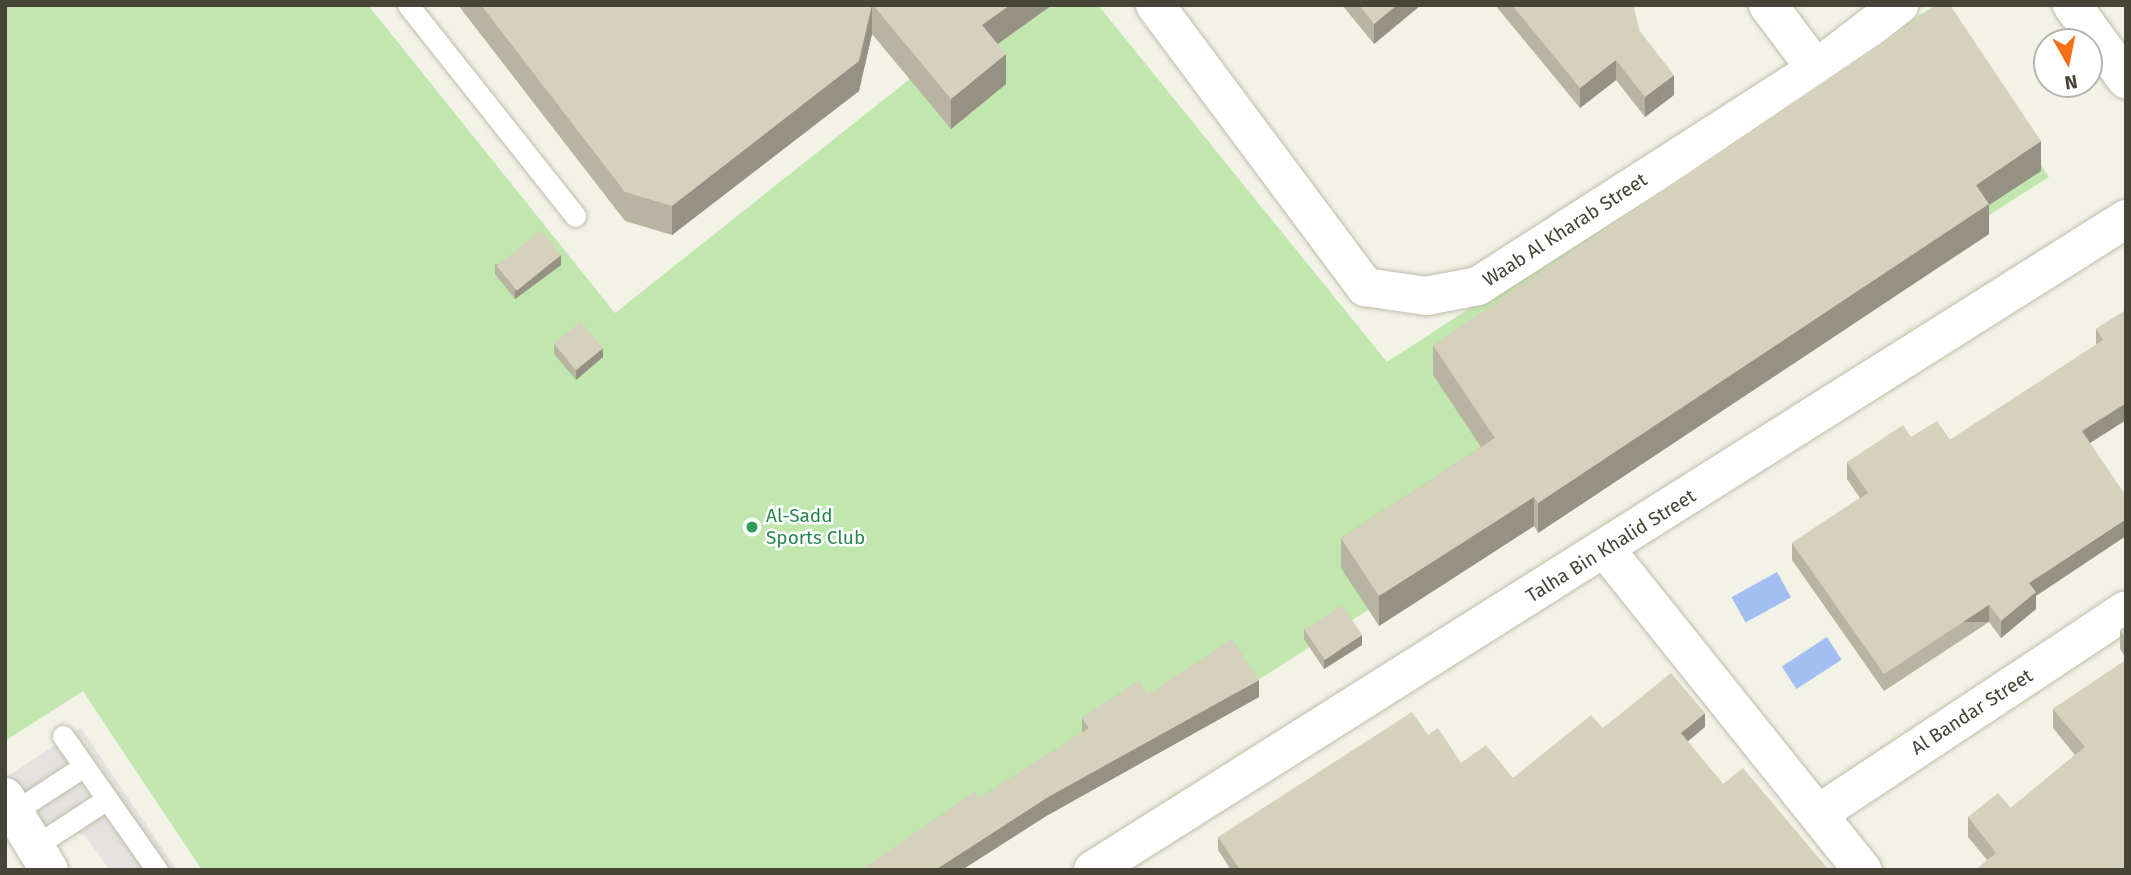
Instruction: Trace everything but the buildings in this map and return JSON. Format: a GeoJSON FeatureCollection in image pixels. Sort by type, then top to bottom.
{"type":"FeatureCollection","features":[{"type":"Feature","properties":{"kind":"street","name":"Waab Al Kharab Street"},"geometry":{"type":"LineString","coordinates":[[1155,5],[1365,287],[1426,296],[1478,286],[1816,69],[1899,5]]}},
{"type":"Feature","properties":{"kind":"street"},"geometry":{"type":"LineString","coordinates":[[1768,5],[1816,69]]}},
{"type":"Feature","properties":{"kind":"street"},"geometry":{"type":"LineString","coordinates":[[2072,5],[2126,79]]}},
{"type":"Feature","properties":{"kind":"street","name":"Talha Bin Khalid Street"},"geometry":{"type":"LineString","coordinates":[[1093,870],[1606,550],[2126,219]]}},
{"type":"Feature","properties":{"kind":"street"},"geometry":{"type":"LineString","coordinates":[[1606,550],[1862,870]]}},
{"type":"Feature","properties":{"kind":"street","name":"Al Bandar Street"},"geometry":{"type":"LineString","coordinates":[[1818,814],[2126,610]]}},
{"type":"Feature","properties":{"kind":"street"},"geometry":{"type":"LineString","coordinates":[[10,804],[42,858]]}},
{"type":"Feature","properties":{"kind":"lane"},"geometry":{"type":"LineString","coordinates":[[408,5],[575,216]]}},
{"type":"Feature","properties":{"kind":"lane"},"geometry":{"type":"LineString","coordinates":[[63,736],[157,870]]}},
{"type":"Feature","properties":{"kind":"lane"},"geometry":{"type":"LineString","coordinates":[[10,804],[84,766]]}},
{"type":"Feature","properties":{"kind":"lane"},"geometry":{"type":"LineString","coordinates":[[42,858],[107,799]]}},
{"type":"Feature","properties":{"kind":"green space","name":"Al-Sadd Sports Club"},"geometry":{"type":"Polygon","coordinates":[[[5,5],[368,5],[615,313],[1003,5],[1098,5],[1387,362],[1935,5],[2049,177],[959,870],[202,870],[83,691],[5,741],[5,5]]]}},
{"type":"Feature","properties":{"kind":"shaded area"},"geometry":{"type":"Polygon","coordinates":[[[81,728],[177,870],[109,870],[85,835],[20,819],[5,778],[81,728]]]}},
{"type":"Feature","properties":{"kind":"water"},"geometry":{"type":"Polygon","coordinates":[[[1777,572],[1791,597],[1746,623],[1732,597],[1777,572]]]}},
{"type":"Feature","properties":{"kind":"water"},"geometry":{"type":"Polygon","coordinates":[[[1827,637],[1842,660],[1796,689],[1782,666],[1827,637]]]}},
{"type":"Feature","properties":{"kind":"place","name":"Al-Sadd Sports Club"},"geometry":{"type":"Point","coordinates":[752,527]}}]}
